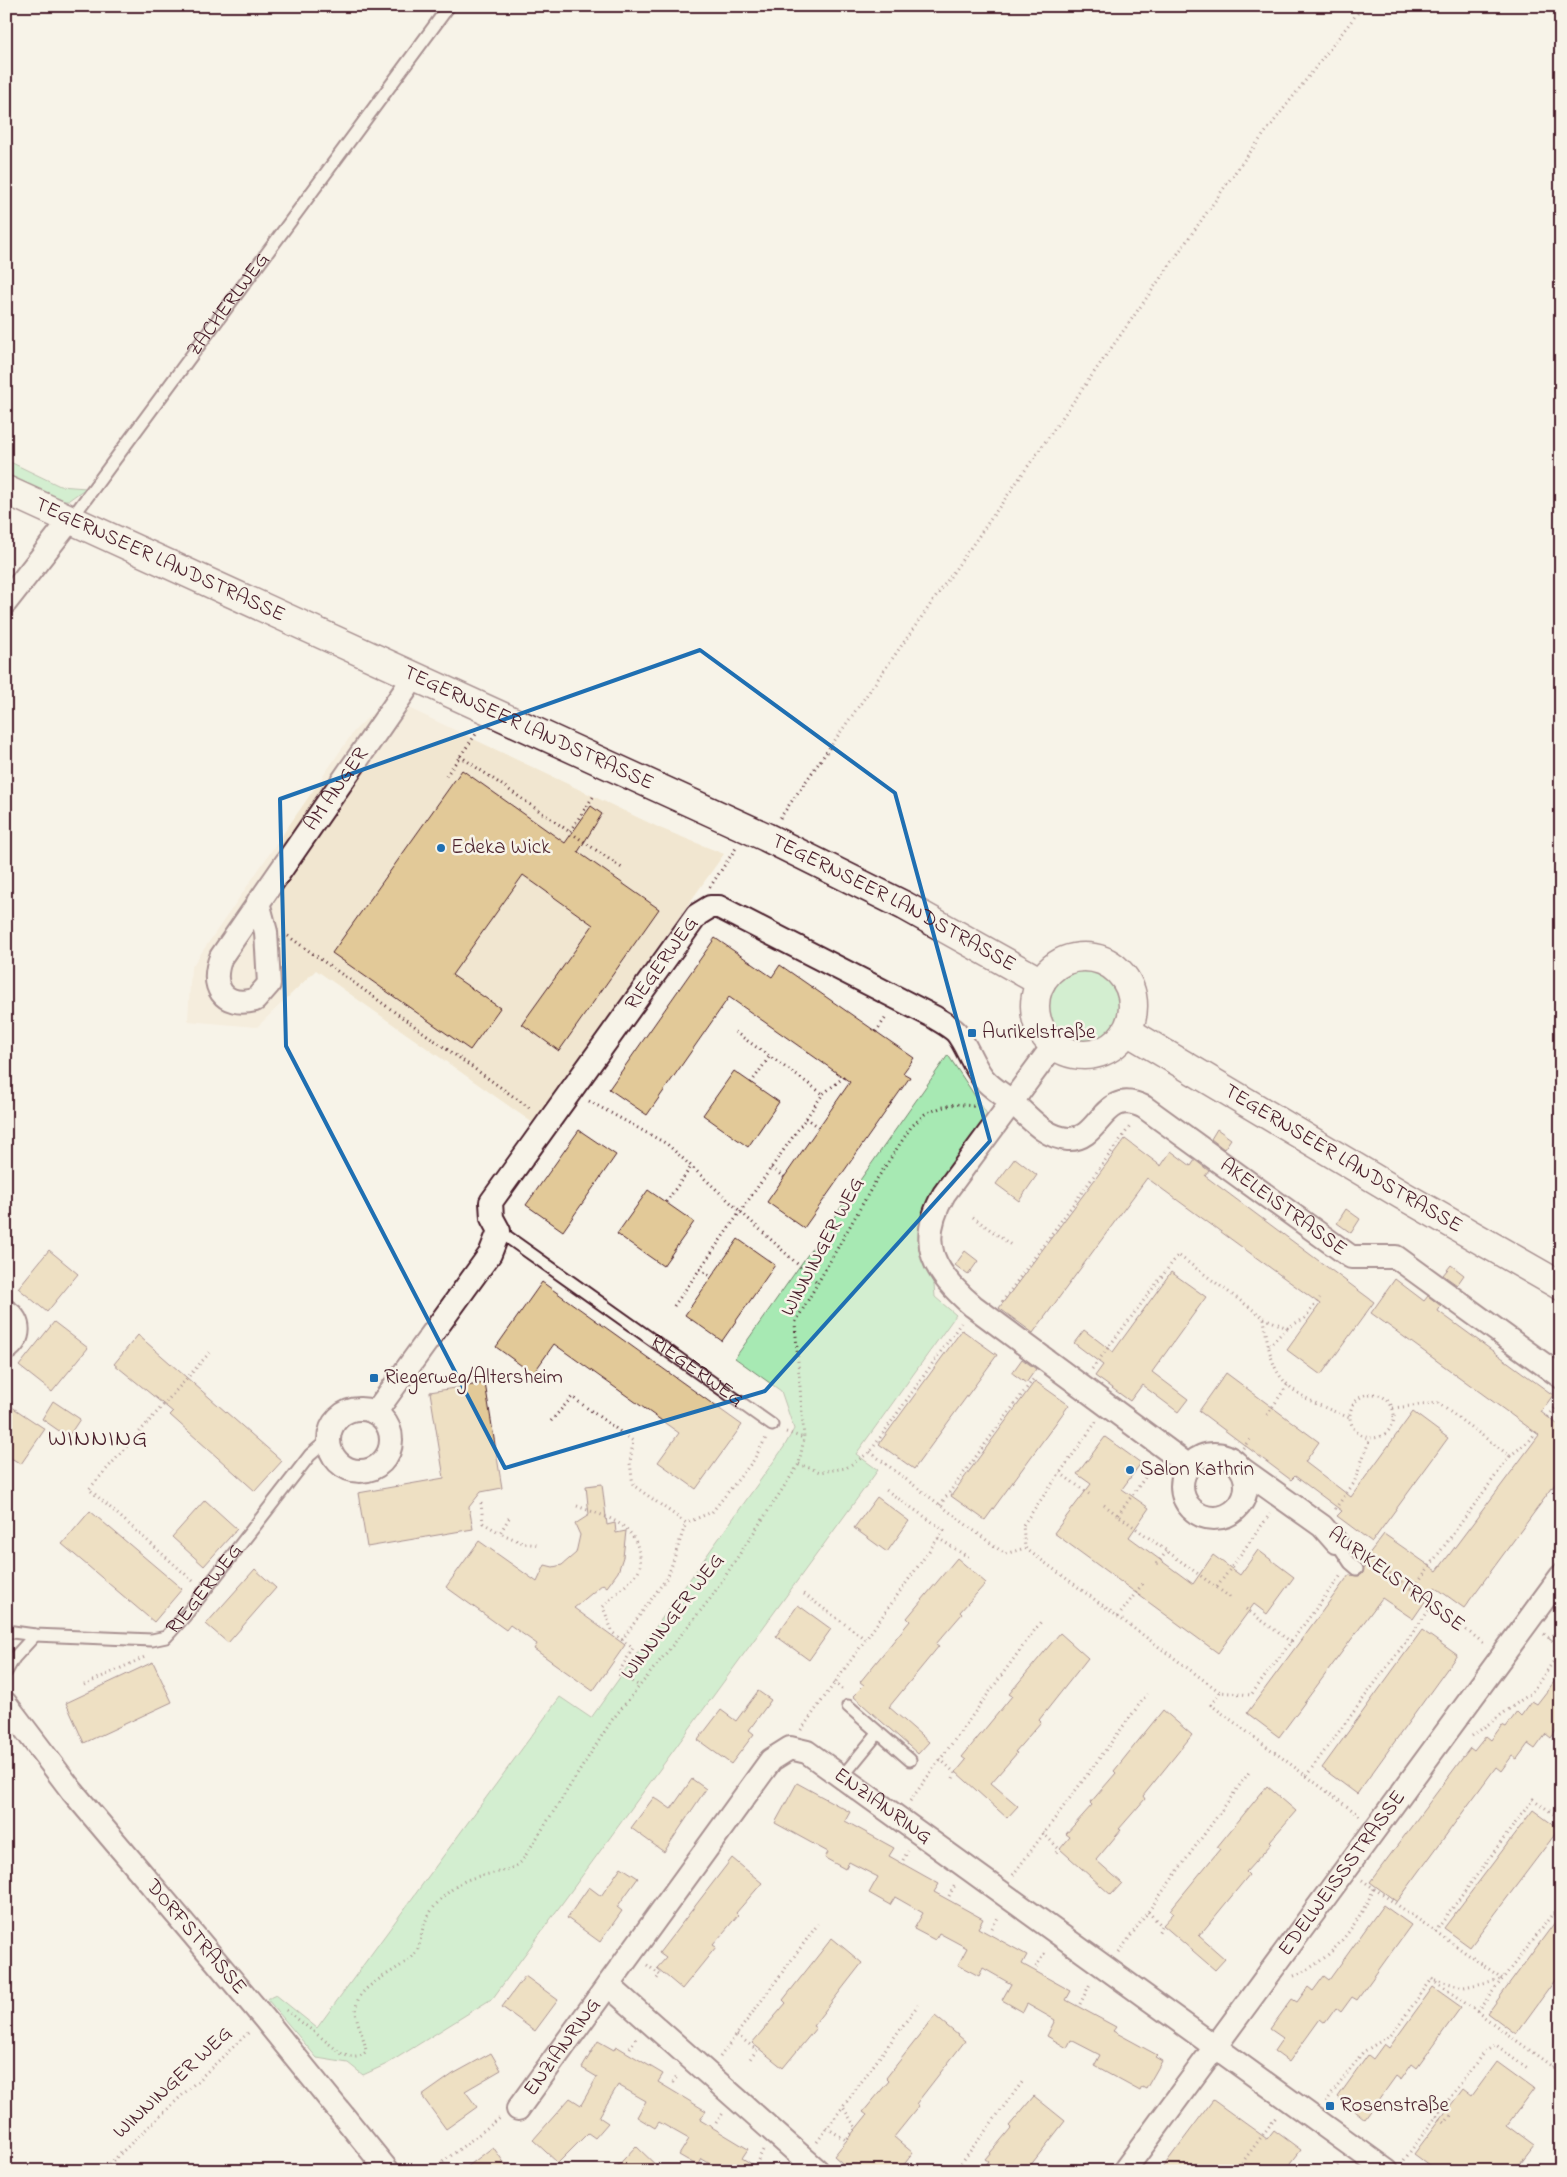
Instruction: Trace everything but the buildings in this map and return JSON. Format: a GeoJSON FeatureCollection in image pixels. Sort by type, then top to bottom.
{"type":"FeatureCollection","features":[{"type":"Feature","properties":{"kind":"main road","name":"TEGERNSEER LANDSTRASSE"},"geometry":{"type":"LineString","coordinates":[[6,490],[766,837],[905,906],[1041,982]]}},
{"type":"Feature","properties":{"kind":"main road"},"geometry":{"type":"LineString","coordinates":[[1078,957],[1094,958],[1108,963],[1121,973],[1129,986],[1133,1001],[1133,1016],[1127,1031],[1113,1047],[1094,1055],[1072,1055],[1053,1046],[1044,1036],[1038,1023],[1035,1009],[1036,995],[1041,982],[1051,970],[1064,962],[1078,957]]}},
{"type":"Feature","properties":{"kind":"main road","name":"TEGERNSEER LANDSTRASSE"},"geometry":{"type":"LineString","coordinates":[[1127,1031],[1402,1195],[1560,1285]]}},
{"type":"Feature","properties":{"kind":"street","name":"ZACHERLWEG"},"geometry":{"type":"LineString","coordinates":[[6,602],[71,520]]}},
{"type":"Feature","properties":{"kind":"street","name":"AM ANGER"},"geometry":{"type":"LineString","coordinates":[[258,902],[415,676]]}},
{"type":"Feature","properties":{"kind":"street","name":"RIEGERWEG"},"geometry":{"type":"LineString","coordinates":[[499,1231],[492,1218],[491,1202],[697,915],[710,907],[719,907],[934,1017],[956,1032],[969,1058],[992,1086],[1012,1102]]}},
{"type":"Feature","properties":{"kind":"street"},"geometry":{"type":"LineString","coordinates":[[1053,1046],[944,1194],[934,1212],[928,1235],[936,1262],[949,1285],[981,1313],[1189,1466],[1181,1486],[1186,1502],[1196,1514],[1218,1519],[1237,1510],[1243,1501],[1246,1490],[1246,1479],[1242,1469]]}},
{"type":"Feature","properties":{"kind":"street","name":"AKELEISTRASSE"},"geometry":{"type":"LineString","coordinates":[[1012,1102],[1030,1120],[1049,1133],[1069,1139],[1084,1136],[1104,1112],[1124,1101],[1136,1102],[1351,1257],[1396,1257],[1561,1377]]}},
{"type":"Feature","properties":{"kind":"street"},"geometry":{"type":"LineString","coordinates":[[329,1439],[330,1449],[342,1465],[350,1470],[370,1469],[386,1457],[390,1448],[388,1428],[375,1413],[490,1254],[499,1231]]}},
{"type":"Feature","properties":{"kind":"street"},"geometry":{"type":"LineString","coordinates":[[6,1311],[14,1317],[19,1330],[14,1343],[6,1349]]}},
{"type":"Feature","properties":{"kind":"street","name":"RIEGERWEG"},"geometry":{"type":"LineString","coordinates":[[329,1439],[334,1423],[348,1412],[366,1410],[375,1413]]}},
{"type":"Feature","properties":{"kind":"street","name":"AURIKELSTRASSE"},"geometry":{"type":"LineString","coordinates":[[1189,1466],[1205,1455],[1215,1454],[1234,1460],[1242,1469],[1329,1534]]}},
{"type":"Feature","properties":{"kind":"street","name":"EDELWEISSSTRASSE"},"geometry":{"type":"LineString","coordinates":[[1124,2171],[1215,2046],[1358,1874],[1376,1828],[1561,1576]]}},
{"type":"Feature","properties":{"kind":"street","name":"DORFSTRASSE"},"geometry":{"type":"LineString","coordinates":[[6,1704],[72,1792],[264,2018],[388,2171]]}},
{"type":"Feature","properties":{"kind":"street","name":"ENZIANRING"},"geometry":{"type":"LineString","coordinates":[[518,2109],[771,1760],[790,1748],[807,1752],[1215,2046]]}},
{"type":"Feature","properties":{"kind":"street","name":"ENZIANRING"},"geometry":{"type":"LineString","coordinates":[[608,1984],[811,2165]]}},
{"type":"Feature","properties":{"kind":"street"},"geometry":{"type":"LineString","coordinates":[[1215,2046],[1387,2171]]}},
{"type":"Feature","properties":{"kind":"lane","name":"ZACHERLWEG"},"geometry":{"type":"LineString","coordinates":[[71,520],[449,6]]}},
{"type":"Feature","properties":{"kind":"lane","name":"RIEGERWEG"},"geometry":{"type":"LineString","coordinates":[[499,1231],[772,1426]]}},
{"type":"Feature","properties":{"kind":"lane","name":"RIEGERWEG"},"geometry":{"type":"LineString","coordinates":[[6,1631],[35,1635],[152,1640],[166,1637],[205,1591],[310,1455],[329,1439]]}},
{"type":"Feature","properties":{"kind":"lane"},"geometry":{"type":"LineString","coordinates":[[1329,1534],[1353,1566]]}},
{"type":"Feature","properties":{"kind":"lane"},"geometry":{"type":"LineString","coordinates":[[6,1672],[14,1658],[35,1635]]}},
{"type":"Feature","properties":{"kind":"lane"},"geometry":{"type":"LineString","coordinates":[[848,1706],[910,1760]]}},
{"type":"Feature","properties":{"kind":"lane"},"geometry":{"type":"LineString","coordinates":[[842,1777],[878,1733]]}},
{"type":"Feature","properties":{"kind":"path"},"geometry":{"type":"LineString","coordinates":[[766,837],[1241,164],[1363,6]]}},
{"type":"Feature","properties":{"kind":"path"},"geometry":{"type":"LineString","coordinates":[[446,776],[476,734]]}},
{"type":"Feature","properties":{"kind":"path"},"geometry":{"type":"LineString","coordinates":[[460,756],[622,868]]}},
{"type":"Feature","properties":{"kind":"path"},"geometry":{"type":"LineString","coordinates":[[570,831],[595,794]]}},
{"type":"Feature","properties":{"kind":"path"},"geometry":{"type":"LineString","coordinates":[[710,907],[708,889],[734,852]]}},
{"type":"Feature","properties":{"kind":"path"},"geometry":{"type":"LineString","coordinates":[[287,936],[549,1122]]}},
{"type":"Feature","properties":{"kind":"path"},"geometry":{"type":"LineString","coordinates":[[736,1032],[823,1094]]}},
{"type":"Feature","properties":{"kind":"path"},"geometry":{"type":"LineString","coordinates":[[751,1083],[770,1056]]}},
{"type":"Feature","properties":{"kind":"path"},"geometry":{"type":"LineString","coordinates":[[674,1306],[823,1094],[844,1077]]}},
{"type":"Feature","properties":{"kind":"path","name":"WINNINGER WEG"},"geometry":{"type":"LineString","coordinates":[[287,2010],[342,2054],[351,2058],[360,2057],[366,2052],[356,2010],[358,2000],[366,1990],[418,1951],[424,1926],[431,1910],[460,1884],[482,1874],[504,1871],[518,1865],[612,1720],[710,1599],[799,1464],[804,1438],[795,1323],[875,1182],[911,1127],[925,1114],[956,1104],[973,1106],[992,1086]]}},
{"type":"Feature","properties":{"kind":"path"},"geometry":{"type":"LineString","coordinates":[[571,1091],[667,1144],[818,1283]]}},
{"type":"Feature","properties":{"kind":"path"},"geometry":{"type":"LineString","coordinates":[[799,1464],[820,1472],[846,1468],[870,1452],[1144,1107]]}},
{"type":"Feature","properties":{"kind":"path"},"geometry":{"type":"LineString","coordinates":[[806,1118],[819,1127]]}},
{"type":"Feature","properties":{"kind":"path"},"geometry":{"type":"LineString","coordinates":[[666,1202],[691,1166]]}},
{"type":"Feature","properties":{"kind":"path"},"geometry":{"type":"LineString","coordinates":[[771,1168],[784,1177]]}},
{"type":"Feature","properties":{"kind":"path"},"geometry":{"type":"LineString","coordinates":[[973,1217],[1011,1245]]}},
{"type":"Feature","properties":{"kind":"path"},"geometry":{"type":"LineString","coordinates":[[1080,1385],[1178,1255],[1264,1318],[1287,1328]]}},
{"type":"Feature","properties":{"kind":"path"},"geometry":{"type":"LineString","coordinates":[[700,1269],[711,1277]]}},
{"type":"Feature","properties":{"kind":"path"},"geometry":{"type":"LineString","coordinates":[[1268,1346],[1287,1328],[1305,1318],[1320,1298]]}},
{"type":"Feature","properties":{"kind":"path"},"geometry":{"type":"LineString","coordinates":[[1264,1318],[1268,1346],[1275,1368],[1288,1384],[1310,1401],[1350,1418]]}},
{"type":"Feature","properties":{"kind":"path"},"geometry":{"type":"LineString","coordinates":[[205,1591],[89,1489],[212,1350]]}},
{"type":"Feature","properties":{"kind":"path"},"geometry":{"type":"LineString","coordinates":[[940,1505],[1047,1361]]}},
{"type":"Feature","properties":{"kind":"path"},"geometry":{"type":"LineString","coordinates":[[1267,1415],[1288,1384]]}},
{"type":"Feature","properties":{"kind":"path"},"geometry":{"type":"LineString","coordinates":[[1370,1394],[1384,1398],[1393,1408],[1393,1423],[1390,1430],[1384,1435],[1370,1438],[1356,1432],[1350,1418],[1350,1411],[1358,1399],[1370,1394]]}},
{"type":"Feature","properties":{"kind":"path"},"geometry":{"type":"LineString","coordinates":[[552,1421],[572,1397],[633,1441],[630,1463],[633,1486],[686,1522]]}},
{"type":"Feature","properties":{"kind":"path"},"geometry":{"type":"LineString","coordinates":[[1548,1417],[1561,1400]]}},
{"type":"Feature","properties":{"kind":"path"},"geometry":{"type":"LineString","coordinates":[[1393,1408],[1438,1403],[1510,1456]]}},
{"type":"Feature","properties":{"kind":"path"},"geometry":{"type":"LineString","coordinates":[[1108,1406],[1023,1525],[1025,1548],[1220,1692],[1251,1695],[1353,1566]]}},
{"type":"Feature","properties":{"kind":"path"},"geometry":{"type":"LineString","coordinates":[[686,1522],[712,1512],[753,1462],[772,1426]]}},
{"type":"Feature","properties":{"kind":"path"},"geometry":{"type":"LineString","coordinates":[[1412,1590],[1510,1456],[1530,1440],[1538,1430]]}},
{"type":"Feature","properties":{"kind":"path"},"geometry":{"type":"LineString","coordinates":[[1329,1534],[1354,1483],[1370,1438]]}},
{"type":"Feature","properties":{"kind":"path"},"geometry":{"type":"LineString","coordinates":[[1118,1515],[1166,1449]]}},
{"type":"Feature","properties":{"kind":"path"},"geometry":{"type":"LineString","coordinates":[[870,1452],[1005,1554],[1025,1548]]}},
{"type":"Feature","properties":{"kind":"path"},"geometry":{"type":"LineString","coordinates":[[1060,1473],[1089,1494]]}},
{"type":"Feature","properties":{"kind":"path"},"geometry":{"type":"LineString","coordinates":[[790,1748],[834,1682],[944,1530],[884,1488]]}},
{"type":"Feature","properties":{"kind":"path"},"geometry":{"type":"LineString","coordinates":[[1217,1587],[1282,1498]]}},
{"type":"Feature","properties":{"kind":"path"},"geometry":{"type":"LineString","coordinates":[[481,1503],[483,1523],[523,1543],[538,1544]]}},
{"type":"Feature","properties":{"kind":"path"},"geometry":{"type":"LineString","coordinates":[[1104,1505],[1231,1598]]}},
{"type":"Feature","properties":{"kind":"path"},"geometry":{"type":"LineString","coordinates":[[577,1506],[609,1517],[630,1531],[638,1544],[642,1562],[637,1573],[613,1594],[603,1607],[613,1633],[633,1648],[618,1674],[640,1686]]}},
{"type":"Feature","properties":{"kind":"path"},"geometry":{"type":"LineString","coordinates":[[500,1532],[509,1518]]}},
{"type":"Feature","properties":{"kind":"path"},"geometry":{"type":"LineString","coordinates":[[622,1640],[668,1576],[686,1522]]}},
{"type":"Feature","properties":{"kind":"path"},"geometry":{"type":"LineString","coordinates":[[938,1538],[971,1559]]}},
{"type":"Feature","properties":{"kind":"path","name":"AURIKELSTRASSE"},"geometry":{"type":"LineString","coordinates":[[1353,1566],[1359,1550],[1502,1656]]}},
{"type":"Feature","properties":{"kind":"path"},"geometry":{"type":"LineString","coordinates":[[1157,1564],[1167,1551]]}},
{"type":"Feature","properties":{"kind":"path"},"geometry":{"type":"LineString","coordinates":[[1118,1617],[1143,1583]]}},
{"type":"Feature","properties":{"kind":"path"},"geometry":{"type":"LineString","coordinates":[[804,1594],[866,1639]]}},
{"type":"Feature","properties":{"kind":"path"},"geometry":{"type":"LineString","coordinates":[[1306,1776],[1433,1605]]}},
{"type":"Feature","properties":{"kind":"path"},"geometry":{"type":"LineString","coordinates":[[1246,1608],[1291,1642]]}},
{"type":"Feature","properties":{"kind":"path"},"geometry":{"type":"LineString","coordinates":[[898,1818],[1042,1620]]}},
{"type":"Feature","properties":{"kind":"path"},"geometry":{"type":"LineString","coordinates":[[1550,1639],[1561,1625]]}},
{"type":"Feature","properties":{"kind":"path"},"geometry":{"type":"LineString","coordinates":[[84,1685],[155,1652],[166,1637]]}},
{"type":"Feature","properties":{"kind":"path"},"geometry":{"type":"LineString","coordinates":[[1471,1736],[1531,1693],[1561,1651]]}},
{"type":"Feature","properties":{"kind":"path"},"geometry":{"type":"LineString","coordinates":[[834,1682],[846,1693]]}},
{"type":"Feature","properties":{"kind":"path"},"geometry":{"type":"LineString","coordinates":[[1220,1692],[1211,1705],[1376,1828]]}},
{"type":"Feature","properties":{"kind":"path"},"geometry":{"type":"LineString","coordinates":[[1000,1891],[1147,1694]]}},
{"type":"Feature","properties":{"kind":"path"},"geometry":{"type":"LineString","coordinates":[[940,1759],[955,1774],[952,1781]]}},
{"type":"Feature","properties":{"kind":"path"},"geometry":{"type":"LineString","coordinates":[[1107,1968],[1250,1771]]}},
{"type":"Feature","properties":{"kind":"path"},"geometry":{"type":"LineString","coordinates":[[1435,1932],[1533,1799],[1561,1819]]}},
{"type":"Feature","properties":{"kind":"path"},"geometry":{"type":"LineString","coordinates":[[1555,1815],[1561,1807]]}},
{"type":"Feature","properties":{"kind":"path"},"geometry":{"type":"LineString","coordinates":[[1043,1833],[1058,1848],[1055,1856]]}},
{"type":"Feature","properties":{"kind":"path"},"geometry":{"type":"LineString","coordinates":[[1358,1874],[1374,1889],[1435,1932],[1459,1946],[1503,1979]]}},
{"type":"Feature","properties":{"kind":"path"},"geometry":{"type":"LineString","coordinates":[[1292,1977],[1314,1967],[1342,1941],[1361,1916],[1374,1889]]}},
{"type":"Feature","properties":{"kind":"path"},"geometry":{"type":"LineString","coordinates":[[1477,2012],[1561,1902]]}},
{"type":"Feature","properties":{"kind":"path"},"geometry":{"type":"LineString","coordinates":[[1550,1917],[1561,1910]]}},
{"type":"Feature","properties":{"kind":"path"},"geometry":{"type":"LineString","coordinates":[[1148,1912],[1162,1926],[1158,1933]]}},
{"type":"Feature","properties":{"kind":"path"},"geometry":{"type":"LineString","coordinates":[[708,2074],[818,1924]]}},
{"type":"Feature","properties":{"kind":"path"},"geometry":{"type":"LineString","coordinates":[[1432,1979],[1464,1987],[1503,1979]]}},
{"type":"Feature","properties":{"kind":"path"},"geometry":{"type":"LineString","coordinates":[[1432,1979],[1561,2073]]}},
{"type":"Feature","properties":{"kind":"path"},"geometry":{"type":"LineString","coordinates":[[1314,2118],[1363,2052],[1391,2035],[1432,1979]]}},
{"type":"Feature","properties":{"kind":"path"},"geometry":{"type":"LineString","coordinates":[[811,2165],[827,2128],[918,2005]]}},
{"type":"Feature","properties":{"kind":"path","name":"WINNINGER WEG"},"geometry":{"type":"LineString","coordinates":[[102,2171],[264,2018]]}},
{"type":"Feature","properties":{"kind":"path"},"geometry":{"type":"LineString","coordinates":[[737,2035],[757,2050],[750,2059]]}},
{"type":"Feature","properties":{"kind":"path"},"geometry":{"type":"LineString","coordinates":[[1411,2150],[1484,2052],[1496,2045],[1529,2069]]}},
{"type":"Feature","properties":{"kind":"path"},"geometry":{"type":"LineString","coordinates":[[1552,2067],[1561,2060]]}},
{"type":"Feature","properties":{"kind":"path"},"geometry":{"type":"LineString","coordinates":[[955,2171],[1024,2082]]}},
{"type":"Feature","properties":{"kind":"path"},"geometry":{"type":"LineString","coordinates":[[1236,2171],[1289,2100]]}},
{"type":"Feature","properties":{"kind":"path"},"geometry":{"type":"LineString","coordinates":[[827,2128],[846,2140],[856,2128],[843,2107]]}},
{"type":"Feature","properties":{"kind":"path"},"geometry":{"type":"LineString","coordinates":[[1436,2116],[1445,2123],[1452,2114]]}},
{"type":"Feature","properties":{"kind":"path"},"geometry":{"type":"LineString","coordinates":[[431,2171],[496,2120]]}},
{"type":"Feature","properties":{"kind":"highlighted area"},"geometry":{"type":"Polygon","coordinates":[[[700,650],[895,793],[990,1141],[765,1391],[505,1468],[286,1046],[280,799],[700,650]]]}},
{"type":"Feature","properties":{"kind":"shaded area"},"geometry":{"type":"Polygon","coordinates":[[[398,703],[662,829],[724,854],[533,1123],[316,970],[257,1027],[188,1021],[191,968],[354,731],[378,708],[398,703]]]}},
{"type":"Feature","properties":{"kind":"green space"},"geometry":{"type":"Polygon","coordinates":[[[6,460],[60,486],[86,488],[69,500],[57,500],[6,480],[6,460]]]}},
{"type":"Feature","properties":{"kind":"green space"},"geometry":{"type":"Polygon","coordinates":[[[1075,966],[1089,966],[1103,972],[1114,983],[1120,997],[1117,1019],[1109,1031],[1089,1042],[1075,1042],[1061,1036],[1050,1025],[1044,1011],[1044,997],[1050,983],[1061,972],[1075,966]]]}},
{"type":"Feature","properties":{"kind":"green space"},"geometry":{"type":"Polygon","coordinates":[[[948,1055],[989,1117],[922,1226],[923,1261],[934,1285],[935,1297],[956,1315],[856,1454],[878,1470],[493,1998],[387,2064],[363,2075],[348,2063],[317,2058],[267,1999],[276,1995],[317,2028],[560,1697],[591,1718],[784,1447],[794,1429],[781,1391],[735,1358],[948,1055]]]}},
{"type":"Feature","properties":{"kind":"place","name":"Edeka Wick"},"geometry":{"type":"Point","coordinates":[441,848]}},
{"type":"Feature","properties":{"kind":"place","name":"Aurikelstraße"},"geometry":{"type":"Point","coordinates":[972,1033]}},
{"type":"Feature","properties":{"kind":"place","name":"Riegerweg/Altersheim"},"geometry":{"type":"Point","coordinates":[374,1378]}},
{"type":"Feature","properties":{"kind":"place","name":"Salon Kathrin"},"geometry":{"type":"Point","coordinates":[1130,1470]}},
{"type":"Feature","properties":{"kind":"place","name":"Rosenstraße"},"geometry":{"type":"Point","coordinates":[1330,2106]}},
{"type":"Feature","properties":{"kind":"district","name":"WINNING"},"geometry":{"type":"Point","coordinates":[98,1439]}}]}
